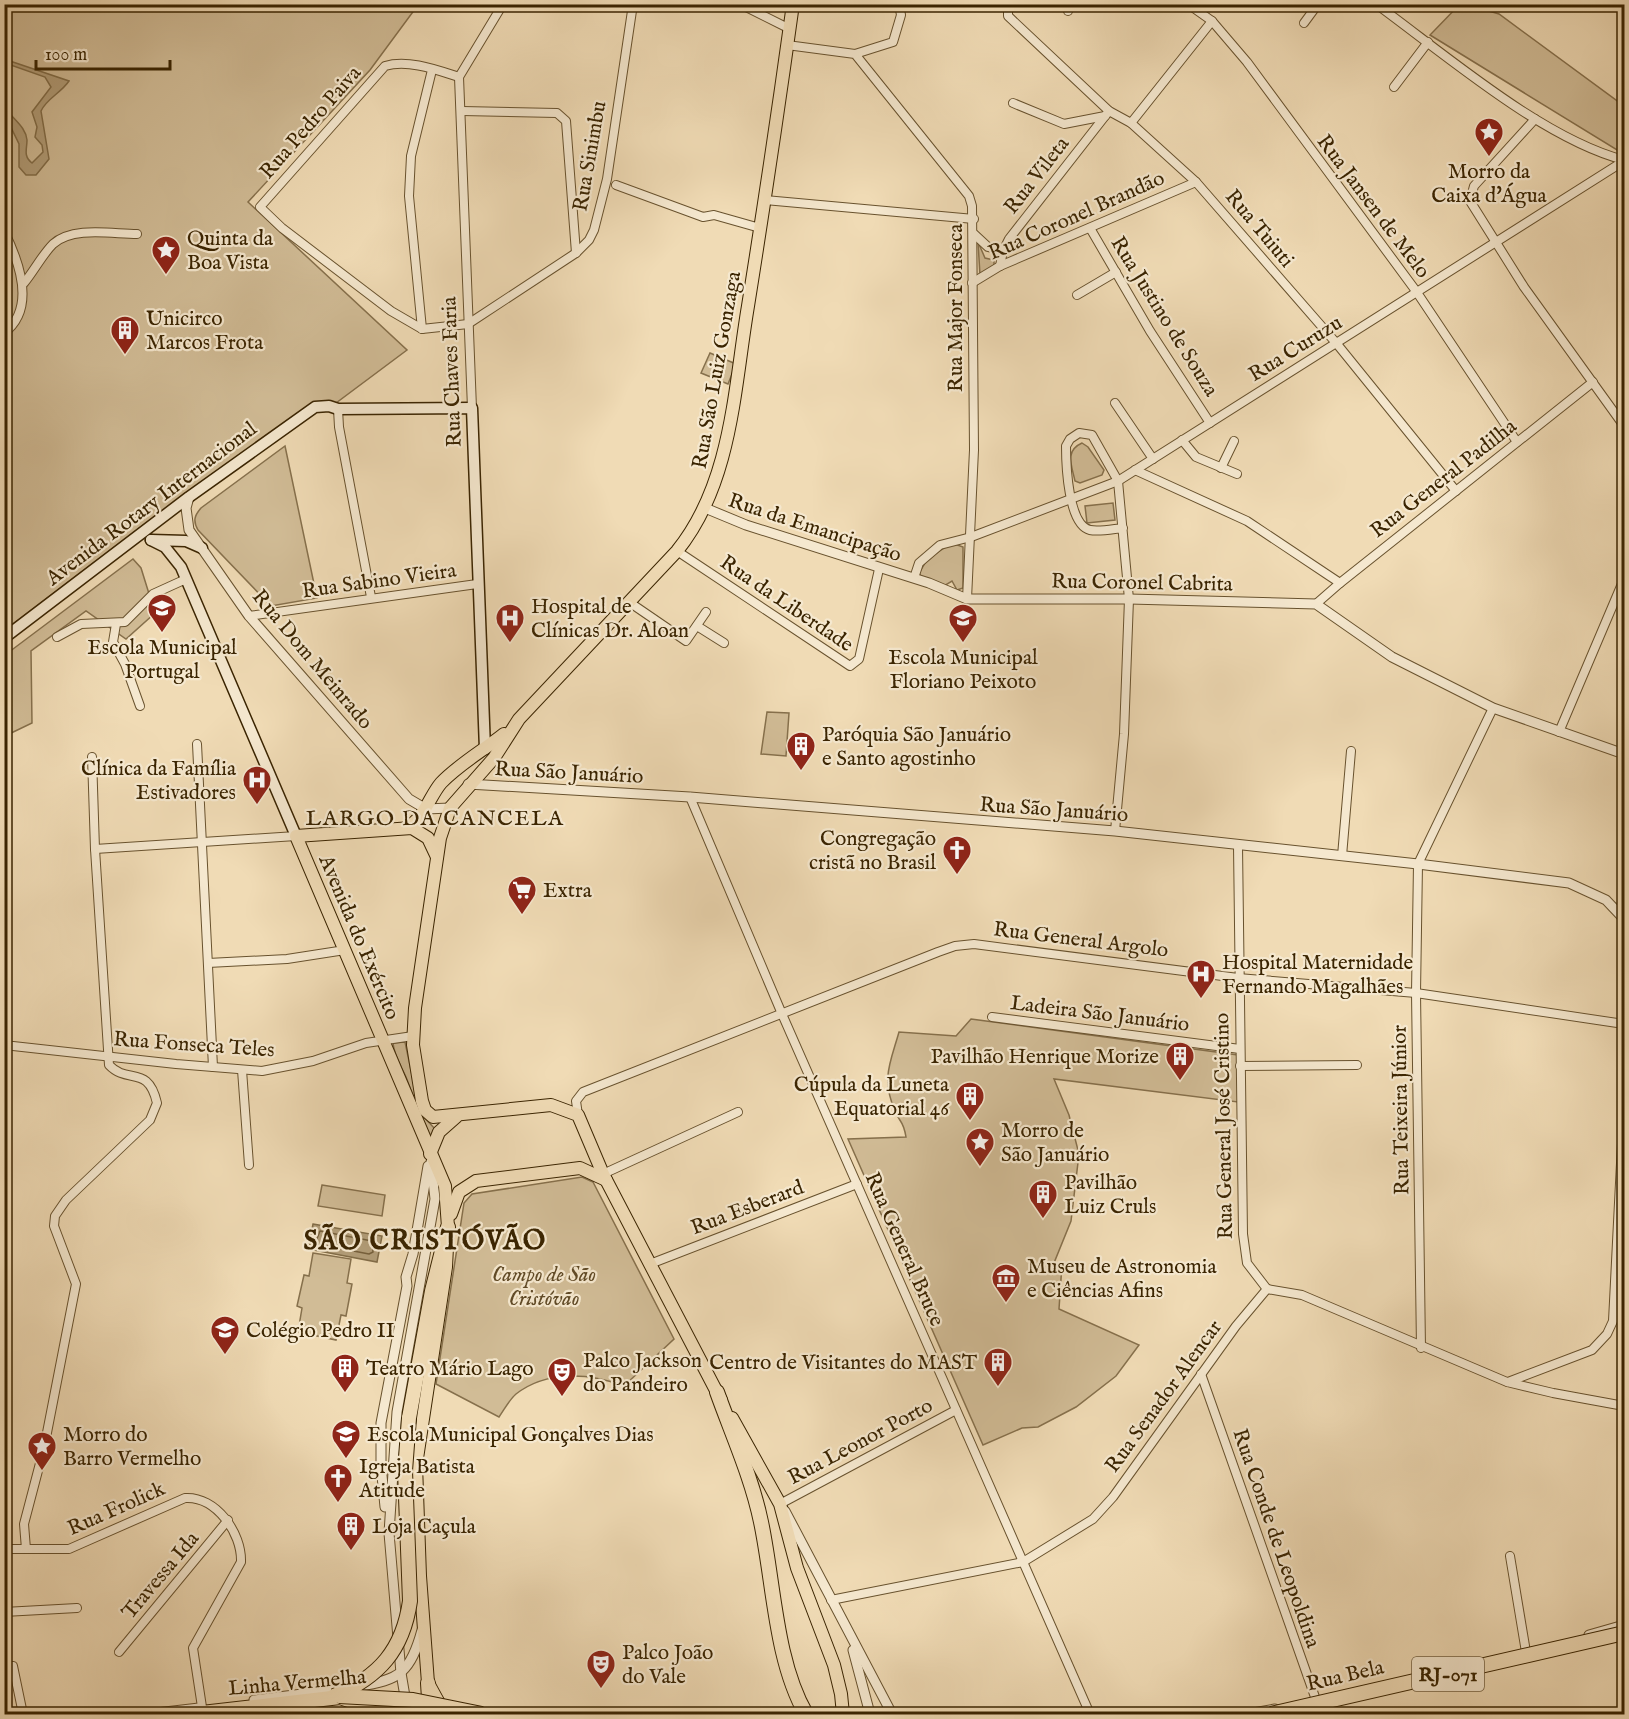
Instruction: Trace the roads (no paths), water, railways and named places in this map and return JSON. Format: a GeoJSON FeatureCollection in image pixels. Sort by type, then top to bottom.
{"type":"FeatureCollection","features":[{"type":"Feature","properties":{"kind":"highway"},"geometry":{"type":"LineString","coordinates":[[337,1696],[364,1682],[378,1670],[390,1657],[408,1620],[410,1601],[405,1471],[409,1418],[432,1291],[448,1227]]}},
{"type":"Feature","properties":{"kind":"highway"},"geometry":{"type":"LineString","coordinates":[[717,1392],[757,1501],[793,1685],[806,1714]]}},
{"type":"Feature","properties":{"kind":"highway","name":"RJ-071"},"geometry":{"type":"LineString","coordinates":[[1271,1714],[1624,1633]]}},
{"type":"Feature","properties":{"kind":"highway","name":"RJ-071"},"geometry":{"type":"LineString","coordinates":[[1292,1714],[1624,1640]]}},
{"type":"Feature","properties":{"kind":"highway"},"geometry":{"type":"LineString","coordinates":[[428,1683],[430,1714]]}},
{"type":"Feature","properties":{"kind":"highway"},"geometry":{"type":"LineString","coordinates":[[337,1696],[390,1714]]}},
{"type":"Feature","properties":{"kind":"highway","name":"Linha Vermelha"},"geometry":{"type":"LineString","coordinates":[[197,1711],[337,1696],[413,1700],[482,1714]]}},
{"type":"Feature","properties":{"kind":"highway","name":"Linha Vermelha"},"geometry":{"type":"LineString","coordinates":[[187,1714],[337,1696],[412,1703],[472,1714]]}},
{"type":"Feature","properties":{"kind":"main road","name":"Rua São Luiz Gonzaga"},"geometry":{"type":"LineString","coordinates":[[458,1116],[436,1118],[425,1110],[413,1036],[415,1008],[442,831],[450,808],[468,784],[494,758],[511,728],[694,531],[717,480],[765,200],[793,4]]}},
{"type":"Feature","properties":{"kind":"main road","name":"Avenida Rotary Internacional"},"geometry":{"type":"LineString","coordinates":[[4,638],[189,497],[293,422],[315,407],[324,405],[338,409]]}},
{"type":"Feature","properties":{"kind":"main road"},"geometry":{"type":"LineString","coordinates":[[338,409],[472,408]]}},
{"type":"Feature","properties":{"kind":"main road","name":"Rua Chaves Faria"},"geometry":{"type":"LineString","coordinates":[[472,408],[485,749]]}},
{"type":"Feature","properties":{"kind":"main road"},"geometry":{"type":"LineString","coordinates":[[125,548],[151,540],[177,540],[202,548]]}},
{"type":"Feature","properties":{"kind":"main road","name":"Avenida do Exército"},"geometry":{"type":"LineString","coordinates":[[151,540],[173,556],[186,579],[430,1154]]}},
{"type":"Feature","properties":{"kind":"main road"},"geometry":{"type":"LineString","coordinates":[[296,836],[408,827],[414,824],[434,793],[452,773],[511,728]]}},
{"type":"Feature","properties":{"kind":"main road"},"geometry":{"type":"LineString","coordinates":[[468,784],[485,749]]}},
{"type":"Feature","properties":{"kind":"main road"},"geometry":{"type":"LineString","coordinates":[[408,827],[423,833],[437,857]]}},
{"type":"Feature","properties":{"kind":"main road"},"geometry":{"type":"LineString","coordinates":[[423,1714],[428,1683],[416,1462],[447,1267],[448,1227],[445,1186],[430,1154],[439,1132],[447,1122],[458,1116],[551,1105],[578,1115],[605,1178],[717,1392],[780,1504],[797,1568],[834,1665],[843,1714]]}},
{"type":"Feature","properties":{"kind":"main road"},"geometry":{"type":"LineString","coordinates":[[448,1227],[459,1192],[476,1181],[580,1168],[605,1178]]}},
{"type":"Feature","properties":{"kind":"main road"},"geometry":{"type":"LineString","coordinates":[[428,1683],[445,1714]]}},
{"type":"Feature","properties":{"kind":"street"},"geometry":{"type":"LineString","coordinates":[[459,77],[503,4]]}},
{"type":"Feature","properties":{"kind":"street","name":"Rua Sinimbu"},"geometry":{"type":"LineString","coordinates":[[422,329],[468,324],[576,253],[590,240],[607,179],[633,4]]}},
{"type":"Feature","properties":{"kind":"street"},"geometry":{"type":"LineString","coordinates":[[740,4],[790,29]]}},
{"type":"Feature","properties":{"kind":"street"},"geometry":{"type":"LineString","coordinates":[[788,45],[855,54],[893,42],[897,36],[899,4]]}},
{"type":"Feature","properties":{"kind":"street","name":"Rua Tuiuti"},"geometry":{"type":"LineString","coordinates":[[1008,4],[1008,16],[1107,113],[1131,123],[1196,182],[1337,344],[1456,491]]}},
{"type":"Feature","properties":{"kind":"street","name":"Rua Jansen de Melo"},"geometry":{"type":"LineString","coordinates":[[1188,4],[1212,21],[1247,62],[1416,291],[1517,442]]}},
{"type":"Feature","properties":{"kind":"street"},"geometry":{"type":"LineString","coordinates":[[1304,23],[1318,4]]}},
{"type":"Feature","properties":{"kind":"street"},"geometry":{"type":"LineString","coordinates":[[1377,4],[1535,118],[1599,153],[1624,160]]}},
{"type":"Feature","properties":{"kind":"street"},"geometry":{"type":"LineString","coordinates":[[1131,123],[1212,21]]}},
{"type":"Feature","properties":{"kind":"street"},"geometry":{"type":"LineString","coordinates":[[1394,87],[1428,42]]}},
{"type":"Feature","properties":{"kind":"street","name":"Rua Major Fonseca"},"geometry":{"type":"LineString","coordinates":[[855,54],[969,196],[974,219],[972,283],[974,450],[968,599]]}},
{"type":"Feature","properties":{"kind":"street","name":"Rua Pedro Paiva"},"geometry":{"type":"LineString","coordinates":[[422,329],[408,324],[282,228],[260,207],[377,72],[393,64],[459,77]]}},
{"type":"Feature","properties":{"kind":"street"},"geometry":{"type":"LineString","coordinates":[[422,329],[409,196],[411,156],[432,70]]}},
{"type":"Feature","properties":{"kind":"street","name":"Rua Chaves Faria"},"geometry":{"type":"LineString","coordinates":[[459,77],[472,408]]}},
{"type":"Feature","properties":{"kind":"street"},"geometry":{"type":"LineString","coordinates":[[1012,103],[1064,124],[1107,113]]}},
{"type":"Feature","properties":{"kind":"street"},"geometry":{"type":"LineString","coordinates":[[462,111],[558,112],[563,115],[566,121],[576,253]]}},
{"type":"Feature","properties":{"kind":"street","name":"Rua Vileta"},"geometry":{"type":"LineString","coordinates":[[1000,266],[1003,251],[1009,239],[1107,113]]}},
{"type":"Feature","properties":{"kind":"street"},"geometry":{"type":"LineString","coordinates":[[1535,118],[1474,186],[1470,201],[1524,287],[1624,426]]}},
{"type":"Feature","properties":{"kind":"street","name":"Rua Curuzu"},"geometry":{"type":"LineString","coordinates":[[914,578],[919,563],[932,550],[948,541],[971,537],[1118,481],[1624,160]]}},
{"type":"Feature","properties":{"kind":"street","name":"Rua Coronel Brandão"},"geometry":{"type":"LineString","coordinates":[[972,283],[1000,266],[1196,182]]}},
{"type":"Feature","properties":{"kind":"street"},"geometry":{"type":"LineString","coordinates":[[616,185],[703,217],[714,215],[760,228]]}},
{"type":"Feature","properties":{"kind":"street"},"geometry":{"type":"LineString","coordinates":[[765,200],[974,219]]}},
{"type":"Feature","properties":{"kind":"street","name":"Rua Justino de Souza"},"geometry":{"type":"LineString","coordinates":[[1090,228],[1150,331],[1210,423]]}},
{"type":"Feature","properties":{"kind":"street"},"geometry":{"type":"LineString","coordinates":[[4,231],[24,283]]}},
{"type":"Feature","properties":{"kind":"street"},"geometry":{"type":"LineString","coordinates":[[4,333],[14,326],[24,283],[53,245],[62,238],[73,234],[137,234]]}},
{"type":"Feature","properties":{"kind":"street"},"geometry":{"type":"LineString","coordinates":[[974,234],[988,247],[1003,251]]}},
{"type":"Feature","properties":{"kind":"street"},"geometry":{"type":"LineString","coordinates":[[1077,295],[1116,272]]}},
{"type":"Feature","properties":{"kind":"street","name":"Rua General Padilha"},"geometry":{"type":"LineString","coordinates":[[1316,604],[1340,582],[1593,382]]}},
{"type":"Feature","properties":{"kind":"street"},"geometry":{"type":"LineString","coordinates":[[1115,403],[1153,459]]}},
{"type":"Feature","properties":{"kind":"street"},"geometry":{"type":"LineString","coordinates":[[338,409],[339,427],[371,597]]}},
{"type":"Feature","properties":{"kind":"street"},"geometry":{"type":"LineString","coordinates":[[1115,831],[1124,734],[1129,598],[1123,528],[1118,481],[1092,435],[1079,433],[1070,439],[1066,446],[1070,498],[1079,522],[1086,529],[1123,528]]}},
{"type":"Feature","properties":{"kind":"street"},"geometry":{"type":"LineString","coordinates":[[1182,440],[1196,458],[1237,474]]}},
{"type":"Feature","properties":{"kind":"street"},"geometry":{"type":"LineString","coordinates":[[1221,468],[1234,441]]}},
{"type":"Feature","properties":{"kind":"street"},"geometry":{"type":"LineString","coordinates":[[1135,470],[1247,521],[1340,582]]}},
{"type":"Feature","properties":{"kind":"street","name":"Rua Dom Meinrado"},"geometry":{"type":"LineString","coordinates":[[189,497],[186,519],[189,530],[249,616],[409,799],[426,808]]}},
{"type":"Feature","properties":{"kind":"street","name":"Rua da Emancipação"},"geometry":{"type":"LineString","coordinates":[[705,508],[746,525],[879,569],[914,578],[968,599]]}},
{"type":"Feature","properties":{"kind":"street","name":"Rua da Liberdade"},"geometry":{"type":"LineString","coordinates":[[677,551],[850,666],[859,658],[879,569]]}},
{"type":"Feature","properties":{"kind":"street"},"geometry":{"type":"LineString","coordinates":[[57,637],[81,624],[125,622],[153,594],[186,579]]}},
{"type":"Feature","properties":{"kind":"street"},"geometry":{"type":"LineString","coordinates":[[1559,732],[1624,579]]}},
{"type":"Feature","properties":{"kind":"street","name":"Rua Sabino Vieira"},"geometry":{"type":"LineString","coordinates":[[249,616],[371,597],[477,584]]}},
{"type":"Feature","properties":{"kind":"street","name":"Rua Coronel Cabrita"},"geometry":{"type":"LineString","coordinates":[[968,599],[1129,598],[1316,604]]}},
{"type":"Feature","properties":{"kind":"street"},"geometry":{"type":"LineString","coordinates":[[629,602],[686,641],[706,612]]}},
{"type":"Feature","properties":{"kind":"street"},"geometry":{"type":"LineString","coordinates":[[1316,604],[1392,657],[1493,708],[1624,754]]}},
{"type":"Feature","properties":{"kind":"street"},"geometry":{"type":"LineString","coordinates":[[116,624],[113,642],[125,664],[140,706]]}},
{"type":"Feature","properties":{"kind":"street"},"geometry":{"type":"LineString","coordinates":[[697,626],[724,643]]}},
{"type":"Feature","properties":{"kind":"street","name":"Rua Teixeira Júnior"},"geometry":{"type":"LineString","coordinates":[[1421,1348],[1416,993],[1418,864],[1493,708]]}},
{"type":"Feature","properties":{"kind":"street"},"geometry":{"type":"LineString","coordinates":[[197,744],[213,1067]]}},
{"type":"Feature","properties":{"kind":"street"},"geometry":{"type":"LineString","coordinates":[[1342,856],[1351,751]]}},
{"type":"Feature","properties":{"kind":"street"},"geometry":{"type":"LineString","coordinates":[[4,1548],[26,1549],[24,1524],[44,1448],[76,1284],[54,1226],[55,1216],[66,1200],[150,1120],[156,1108],[156,1097],[144,1077],[114,1070],[109,1065],[107,1056],[95,849],[93,757]]}},
{"type":"Feature","properties":{"kind":"street","name":"Rua São Januário"},"geometry":{"type":"LineString","coordinates":[[468,784],[690,797],[1115,831],[1418,864],[1569,883],[1606,900],[1622,915]]}},
{"type":"Feature","properties":{"kind":"street","name":"Rua General Bruce"},"geometry":{"type":"LineString","coordinates":[[690,797],[782,1014],[1090,1714]]}},
{"type":"Feature","properties":{"kind":"street"},"geometry":{"type":"LineString","coordinates":[[426,808],[435,810],[450,808]]}},
{"type":"Feature","properties":{"kind":"street"},"geometry":{"type":"LineString","coordinates":[[95,849],[296,836]]}},
{"type":"Feature","properties":{"kind":"street","name":"Rua General José Cristino"},"geometry":{"type":"LineString","coordinates":[[1238,846],[1240,1172],[1244,1257],[1267,1289]]}},
{"type":"Feature","properties":{"kind":"street"},"geometry":{"type":"LineString","coordinates":[[1622,915],[1624,896]]}},
{"type":"Feature","properties":{"kind":"street","name":"Rua General Argolo"},"geometry":{"type":"LineString","coordinates":[[578,1115],[576,1101],[583,1092],[947,949],[974,944],[1238,978],[1416,993],[1624,1024]]}},
{"type":"Feature","properties":{"kind":"street"},"geometry":{"type":"LineString","coordinates":[[208,963],[286,959],[345,950]]}},
{"type":"Feature","properties":{"kind":"street","name":"Ladeira São Januário"},"geometry":{"type":"LineString","coordinates":[[992,1017],[1240,1049]]}},
{"type":"Feature","properties":{"kind":"street","name":"Rua Fonseca Teles"},"geometry":{"type":"LineString","coordinates":[[4,1045],[242,1070],[279,1069],[313,1061],[366,1043],[413,1036]]}},
{"type":"Feature","properties":{"kind":"street"},"geometry":{"type":"LineString","coordinates":[[1240,1066],[1356,1065]]}},
{"type":"Feature","properties":{"kind":"street"},"geometry":{"type":"LineString","coordinates":[[242,1070],[249,1165]]}},
{"type":"Feature","properties":{"kind":"street"},"geometry":{"type":"LineString","coordinates":[[1507,1382],[1592,1350],[1607,1334],[1612,1321],[1624,1104]]}},
{"type":"Feature","properties":{"kind":"street"},"geometry":{"type":"LineString","coordinates":[[605,1178],[738,1112]]}},
{"type":"Feature","properties":{"kind":"street"},"geometry":{"type":"LineString","coordinates":[[408,1714],[401,1673],[381,1465],[381,1423],[430,1154]]}},
{"type":"Feature","properties":{"kind":"street"},"geometry":{"type":"LineString","coordinates":[[389,1533],[397,1412],[435,1199],[430,1154]]}},
{"type":"Feature","properties":{"kind":"street","name":"Rua Esberard"},"geometry":{"type":"LineString","coordinates":[[650,1264],[857,1184]]}},
{"type":"Feature","properties":{"kind":"street"},"geometry":{"type":"LineString","coordinates":[[1267,1289],[1302,1295],[1421,1348],[1507,1382],[1624,1406]]}},
{"type":"Feature","properties":{"kind":"street","name":"Rua Senador Alencar"},"geometry":{"type":"LineString","coordinates":[[831,1600],[1023,1562],[1080,1528],[1102,1510],[1236,1326],[1267,1289]]}},
{"type":"Feature","properties":{"kind":"street","name":"Rua Conde de Leopoldina"},"geometry":{"type":"LineString","coordinates":[[1201,1374],[1321,1714]]}},
{"type":"Feature","properties":{"kind":"street","name":"Rua Leonor Porto"},"geometry":{"type":"LineString","coordinates":[[780,1504],[956,1410]]}},
{"type":"Feature","properties":{"kind":"street","name":"Rua Frolick"},"geometry":{"type":"LineString","coordinates":[[26,1549],[69,1549],[185,1498],[197,1500],[228,1520]]}},
{"type":"Feature","properties":{"kind":"street"},"geometry":{"type":"LineString","coordinates":[[780,1504],[892,1714]]}},
{"type":"Feature","properties":{"kind":"street"},"geometry":{"type":"LineString","coordinates":[[197,1711],[193,1648],[241,1562],[241,1554],[228,1520]]}},
{"type":"Feature","properties":{"kind":"street","name":"Travessa Ida"},"geometry":{"type":"LineString","coordinates":[[119,1652],[228,1520]]}},
{"type":"Feature","properties":{"kind":"street"},"geometry":{"type":"LineString","coordinates":[[1510,1556],[1526,1652]]}},
{"type":"Feature","properties":{"kind":"street"},"geometry":{"type":"LineString","coordinates":[[4,1612],[77,1608]]}},
{"type":"Feature","properties":{"kind":"street"},"geometry":{"type":"LineString","coordinates":[[148,1714],[197,1711],[383,1683],[401,1673],[415,1649],[424,1624]]}},
{"type":"Feature","properties":{"kind":"street","name":"Rua Bela"},"geometry":{"type":"LineString","coordinates":[[1248,1714],[1526,1652],[1624,1625]]}},
{"type":"Feature","properties":{"kind":"street"},"geometry":{"type":"LineString","coordinates":[[849,1634],[870,1714]]}},
{"type":"Feature","properties":{"kind":"street"},"geometry":{"type":"LineString","coordinates":[[14,1666],[23,1714]]}},
{"type":"Feature","properties":{"kind":"water"},"geometry":{"type":"Polygon","coordinates":[[[4,59],[69,81],[46,103],[41,111],[49,159],[36,175],[26,175],[19,167],[19,144],[5,115],[5,103],[11,115],[25,132],[26,155],[32,163],[43,152],[42,145],[35,137],[37,127],[32,112],[51,87],[45,77],[8,64],[5,65],[4,59]]]}},
{"type":"Feature","properties":{"kind":"water"},"geometry":{"type":"Polygon","coordinates":[[[313,1224],[382,1236],[377,1262],[308,1249],[313,1224]]]}},
{"type":"Feature","properties":{"kind":"place","name":"Morro da Caixa d'Água"},"geometry":{"type":"Point","coordinates":[1489,158]}},
{"type":"Feature","properties":{"kind":"place","name":"Quinta da Boa Vista"},"geometry":{"type":"Point","coordinates":[166,276]}},
{"type":"Feature","properties":{"kind":"place","name":"Unicirco Marcos Frota"},"geometry":{"type":"Point","coordinates":[125,356]}},
{"type":"Feature","properties":{"kind":"place","name":"Escola Municipal Portugal"},"geometry":{"type":"Point","coordinates":[162,634]}},
{"type":"Feature","properties":{"kind":"place","name":"Hospital de Clínicas Dr. Aloan"},"geometry":{"type":"Point","coordinates":[510,644]}},
{"type":"Feature","properties":{"kind":"place","name":"Escola Municipal Floriano Peixoto"},"geometry":{"type":"Point","coordinates":[963,644]}},
{"type":"Feature","properties":{"kind":"place","name":"Paróquia São Januário e Santo agostinho"},"geometry":{"type":"Point","coordinates":[801,772]}},
{"type":"Feature","properties":{"kind":"place","name":"Clínica da Família Estivadores"},"geometry":{"type":"Point","coordinates":[257,806]}},
{"type":"Feature","properties":{"kind":"place","name":"Congregação cristã no Brasil"},"geometry":{"type":"Point","coordinates":[957,876]}},
{"type":"Feature","properties":{"kind":"place","name":"Extra"},"geometry":{"type":"Point","coordinates":[522,916]}},
{"type":"Feature","properties":{"kind":"place","name":"Hospital Maternidade Fernando Magalhães"},"geometry":{"type":"Point","coordinates":[1201,1000]}},
{"type":"Feature","properties":{"kind":"place","name":"Pavilhão Henrique Morize"},"geometry":{"type":"Point","coordinates":[1180,1082]}},
{"type":"Feature","properties":{"kind":"place","name":"Cúpula da Luneta Equatorial 46"},"geometry":{"type":"Point","coordinates":[970,1122]}},
{"type":"Feature","properties":{"kind":"place","name":"Morro de São Januário"},"geometry":{"type":"Point","coordinates":[980,1168]}},
{"type":"Feature","properties":{"kind":"place","name":"Pavilhão Luiz Cruls"},"geometry":{"type":"Point","coordinates":[1043,1220]}},
{"type":"Feature","properties":{"kind":"place","name":"Museu de Astronomia e Ciências Afins"},"geometry":{"type":"Point","coordinates":[1006,1304]}},
{"type":"Feature","properties":{"kind":"place","name":"Colégio Pedro II"},"geometry":{"type":"Point","coordinates":[225,1356]}},
{"type":"Feature","properties":{"kind":"place","name":"Centro de Visitantes do MAST"},"geometry":{"type":"Point","coordinates":[998,1388]}},
{"type":"Feature","properties":{"kind":"place","name":"Teatro Mário Lago"},"geometry":{"type":"Point","coordinates":[345,1394]}},
{"type":"Feature","properties":{"kind":"place","name":"Palco Jackson do Pandeiro"},"geometry":{"type":"Point","coordinates":[562,1398]}},
{"type":"Feature","properties":{"kind":"place","name":"Escola Municipal Gonçalves Dias"},"geometry":{"type":"Point","coordinates":[346,1460]}},
{"type":"Feature","properties":{"kind":"place","name":"Morro do Barro Vermelho"},"geometry":{"type":"Point","coordinates":[42,1472]}},
{"type":"Feature","properties":{"kind":"place","name":"Igreja Batista Atitude"},"geometry":{"type":"Point","coordinates":[338,1504]}},
{"type":"Feature","properties":{"kind":"place","name":"Loja Caçula"},"geometry":{"type":"Point","coordinates":[351,1552]}},
{"type":"Feature","properties":{"kind":"place","name":"Palco João do Vale"},"geometry":{"type":"Point","coordinates":[601,1690]}},
{"type":"Feature","properties":{"kind":"district","name":"LARGO DA CANCELA"},"geometry":{"type":"Point","coordinates":[435,817]}},
{"type":"Feature","properties":{"kind":"district","name":"SÃO CRISTÓVÃO"},"geometry":{"type":"Point","coordinates":[425,1240]}},
{"type":"Feature","properties":{"kind":"park label","name":"Campo de São Cristóvão"},"geometry":{"type":"Point","coordinates":[544,1286]}}]}
